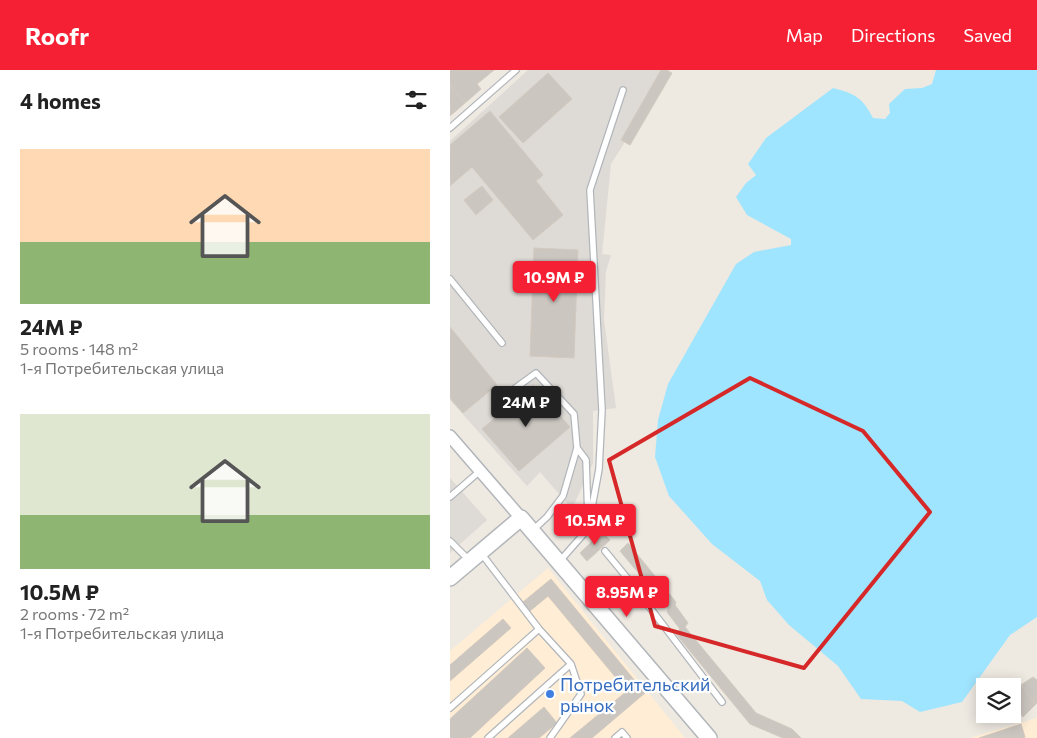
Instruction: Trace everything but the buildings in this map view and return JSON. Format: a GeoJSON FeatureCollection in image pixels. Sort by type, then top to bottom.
{"type":"FeatureCollection","features":[{"type":"Feature","properties":{"kind":"street"},"geometry":{"type":"LineString","coordinates":[[450,436],[709,738]]}},
{"type":"Feature","properties":{"kind":"street"},"geometry":{"type":"LineString","coordinates":[[450,578],[521,518]]}},
{"type":"Feature","properties":{"kind":"lane"},"geometry":{"type":"LineString","coordinates":[[450,128],[516,70]]}},
{"type":"Feature","properties":{"kind":"lane"},"geometry":{"type":"LineString","coordinates":[[559,562],[588,529],[599,469],[602,410],[590,190],[623,90]]}},
{"type":"Feature","properties":{"kind":"lane"},"geometry":{"type":"LineString","coordinates":[[450,279],[502,343]]}},
{"type":"Feature","properties":{"kind":"lane"},"geometry":{"type":"LineString","coordinates":[[503,397],[536,372],[574,414],[577,448],[563,496],[547,517],[532,531]]}},
{"type":"Feature","properties":{"kind":"lane"},"geometry":{"type":"LineString","coordinates":[[577,448],[586,460],[588,529]]}},
{"type":"Feature","properties":{"kind":"lane"},"geometry":{"type":"LineString","coordinates":[[450,498],[480,471]]}},
{"type":"Feature","properties":{"kind":"lane"},"geometry":{"type":"LineString","coordinates":[[450,542],[475,557],[570,664],[581,694],[550,738]]}},
{"type":"Feature","properties":{"kind":"lane"},"geometry":{"type":"LineString","coordinates":[[605,551],[722,702]]}},
{"type":"Feature","properties":{"kind":"lane"},"geometry":{"type":"LineString","coordinates":[[595,604],[628,579]]}},
{"type":"Feature","properties":{"kind":"lane"},"geometry":{"type":"LineString","coordinates":[[450,708],[539,629]]}},
{"type":"Feature","properties":{"kind":"lane"},"geometry":{"type":"LineString","coordinates":[[488,738],[570,664]]}},
{"type":"Feature","properties":{"kind":"lane"},"geometry":{"type":"LineString","coordinates":[[615,738],[622,732],[627,738]]}},
{"type":"Feature","properties":{"kind":"highlighted area"},"geometry":{"type":"Polygon","coordinates":[[[750,378],[863,431],[930,512],[804,668],[655,626],[609,460],[750,378]]]}},
{"type":"Feature","properties":{"kind":"shaded area"},"geometry":{"type":"Polygon","coordinates":[[[528,70],[670,70],[611,164],[602,254],[611,255],[606,271],[604,320],[616,408],[593,411],[593,463],[572,509],[540,472],[527,486],[450,400],[450,141],[528,70]]]}},
{"type":"Feature","properties":{"kind":"shaded area"},"geometry":{"type":"Polygon","coordinates":[[[450,478],[487,520],[450,553],[450,478]]]}},
{"type":"Feature","properties":{"kind":"shaded area","name":"Потребительский рынок"},"geometry":{"type":"Polygon","coordinates":[[[548,568],[685,738],[450,738],[450,651],[548,568]]]}},
{"type":"Feature","properties":{"kind":"shaded area"},"geometry":{"type":"Polygon","coordinates":[[[1037,718],[1037,738],[970,738],[1021,723],[1037,718]]]}},
{"type":"Feature","properties":{"kind":"water"},"geometry":{"type":"Polygon","coordinates":[[[936,70],[1037,70],[1037,617],[1010,635],[979,678],[976,678],[976,682],[962,702],[920,712],[902,701],[861,699],[838,666],[789,625],[767,600],[760,581],[712,544],[669,496],[655,457],[658,420],[668,384],[736,264],[754,252],[791,245],[791,239],[747,215],[736,197],[746,183],[756,175],[748,164],[766,138],[833,88],[857,97],[873,118],[885,119],[890,113],[889,104],[905,89],[922,88],[932,84],[936,70]]]}},
{"type":"Feature","properties":{"kind":"place","name":"Потребительский рынок"},"geometry":{"type":"Point","coordinates":[550,694]}}]}
